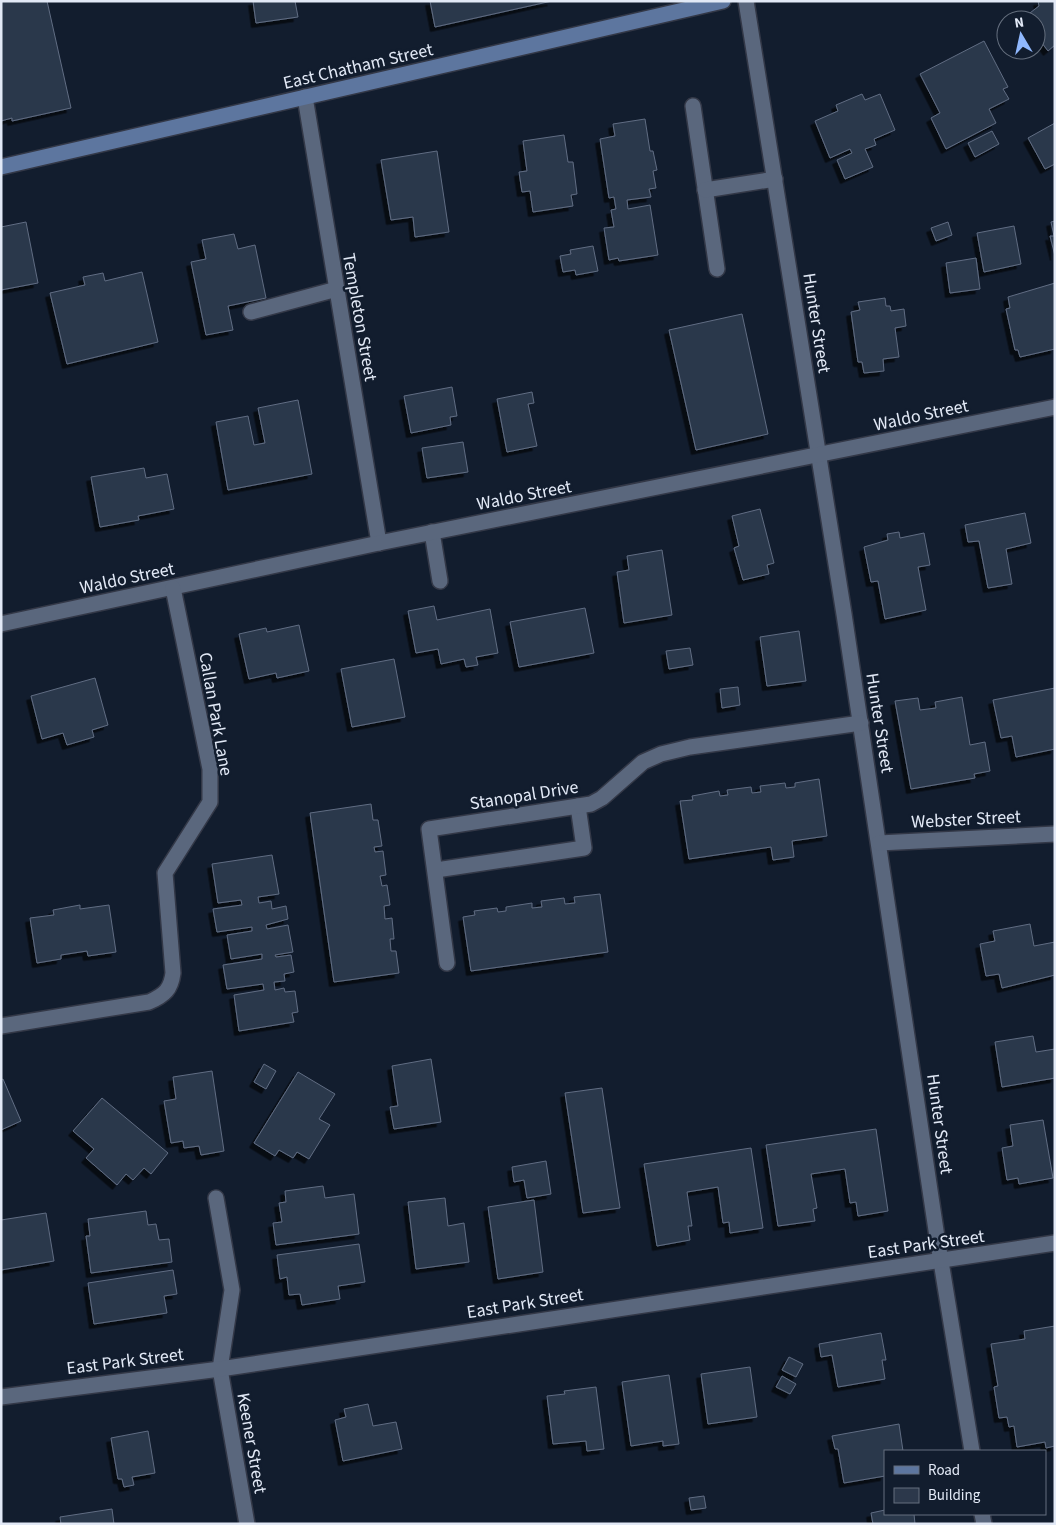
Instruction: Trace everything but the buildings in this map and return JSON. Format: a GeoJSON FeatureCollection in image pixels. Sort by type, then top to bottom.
{"type":"FeatureCollection","features":[{"type":"Feature","properties":{"kind":"main road","name":"East Chatham Street"},"geometry":{"type":"LineString","coordinates":[[1,167],[616,28],[723,1]]}},
{"type":"Feature","properties":{"kind":"street","name":"Hunter Street"},"geometry":{"type":"LineString","coordinates":[[746,1],[861,723],[941,1261],[972,1450]]}},
{"type":"Feature","properties":{"kind":"street","name":"Templeton Street"},"geometry":{"type":"LineString","coordinates":[[305,97],[379,543]]}},
{"type":"Feature","properties":{"kind":"street"},"geometry":{"type":"LineString","coordinates":[[693,106],[717,269]]}},
{"type":"Feature","properties":{"kind":"street"},"geometry":{"type":"LineString","coordinates":[[705,190],[775,180]]}},
{"type":"Feature","properties":{"kind":"street"},"geometry":{"type":"LineString","coordinates":[[250,312],[337,289]]}},
{"type":"Feature","properties":{"kind":"street","name":"Waldo Street"},"geometry":{"type":"LineString","coordinates":[[1,624],[432,532],[1055,407]]}},
{"type":"Feature","properties":{"kind":"street"},"geometry":{"type":"LineString","coordinates":[[432,532],[440,581]]}},
{"type":"Feature","properties":{"kind":"street","name":"Callan Park Lane"},"geometry":{"type":"LineString","coordinates":[[1,1026],[150,1002],[166,993],[172,984],[174,973],[165,873],[210,802],[210,769],[173,588]]}},
{"type":"Feature","properties":{"kind":"street","name":"Stanopal Drive"},"geometry":{"type":"LineString","coordinates":[[447,963],[429,829],[578,806],[602,798],[643,762],[661,754],[690,747],[861,723]]}},
{"type":"Feature","properties":{"kind":"street"},"geometry":{"type":"LineString","coordinates":[[436,870],[584,848],[578,806]]}},
{"type":"Feature","properties":{"kind":"street","name":"Webster Street"},"geometry":{"type":"LineString","coordinates":[[879,842],[1055,834]]}},
{"type":"Feature","properties":{"kind":"street","name":"Keener Street"},"geometry":{"type":"LineString","coordinates":[[216,1198],[232,1290],[220,1369],[247,1524]]}},
{"type":"Feature","properties":{"kind":"street","name":"East Park Street"},"geometry":{"type":"LineString","coordinates":[[1,1397],[220,1369],[693,1296],[1055,1243]]}}]}
